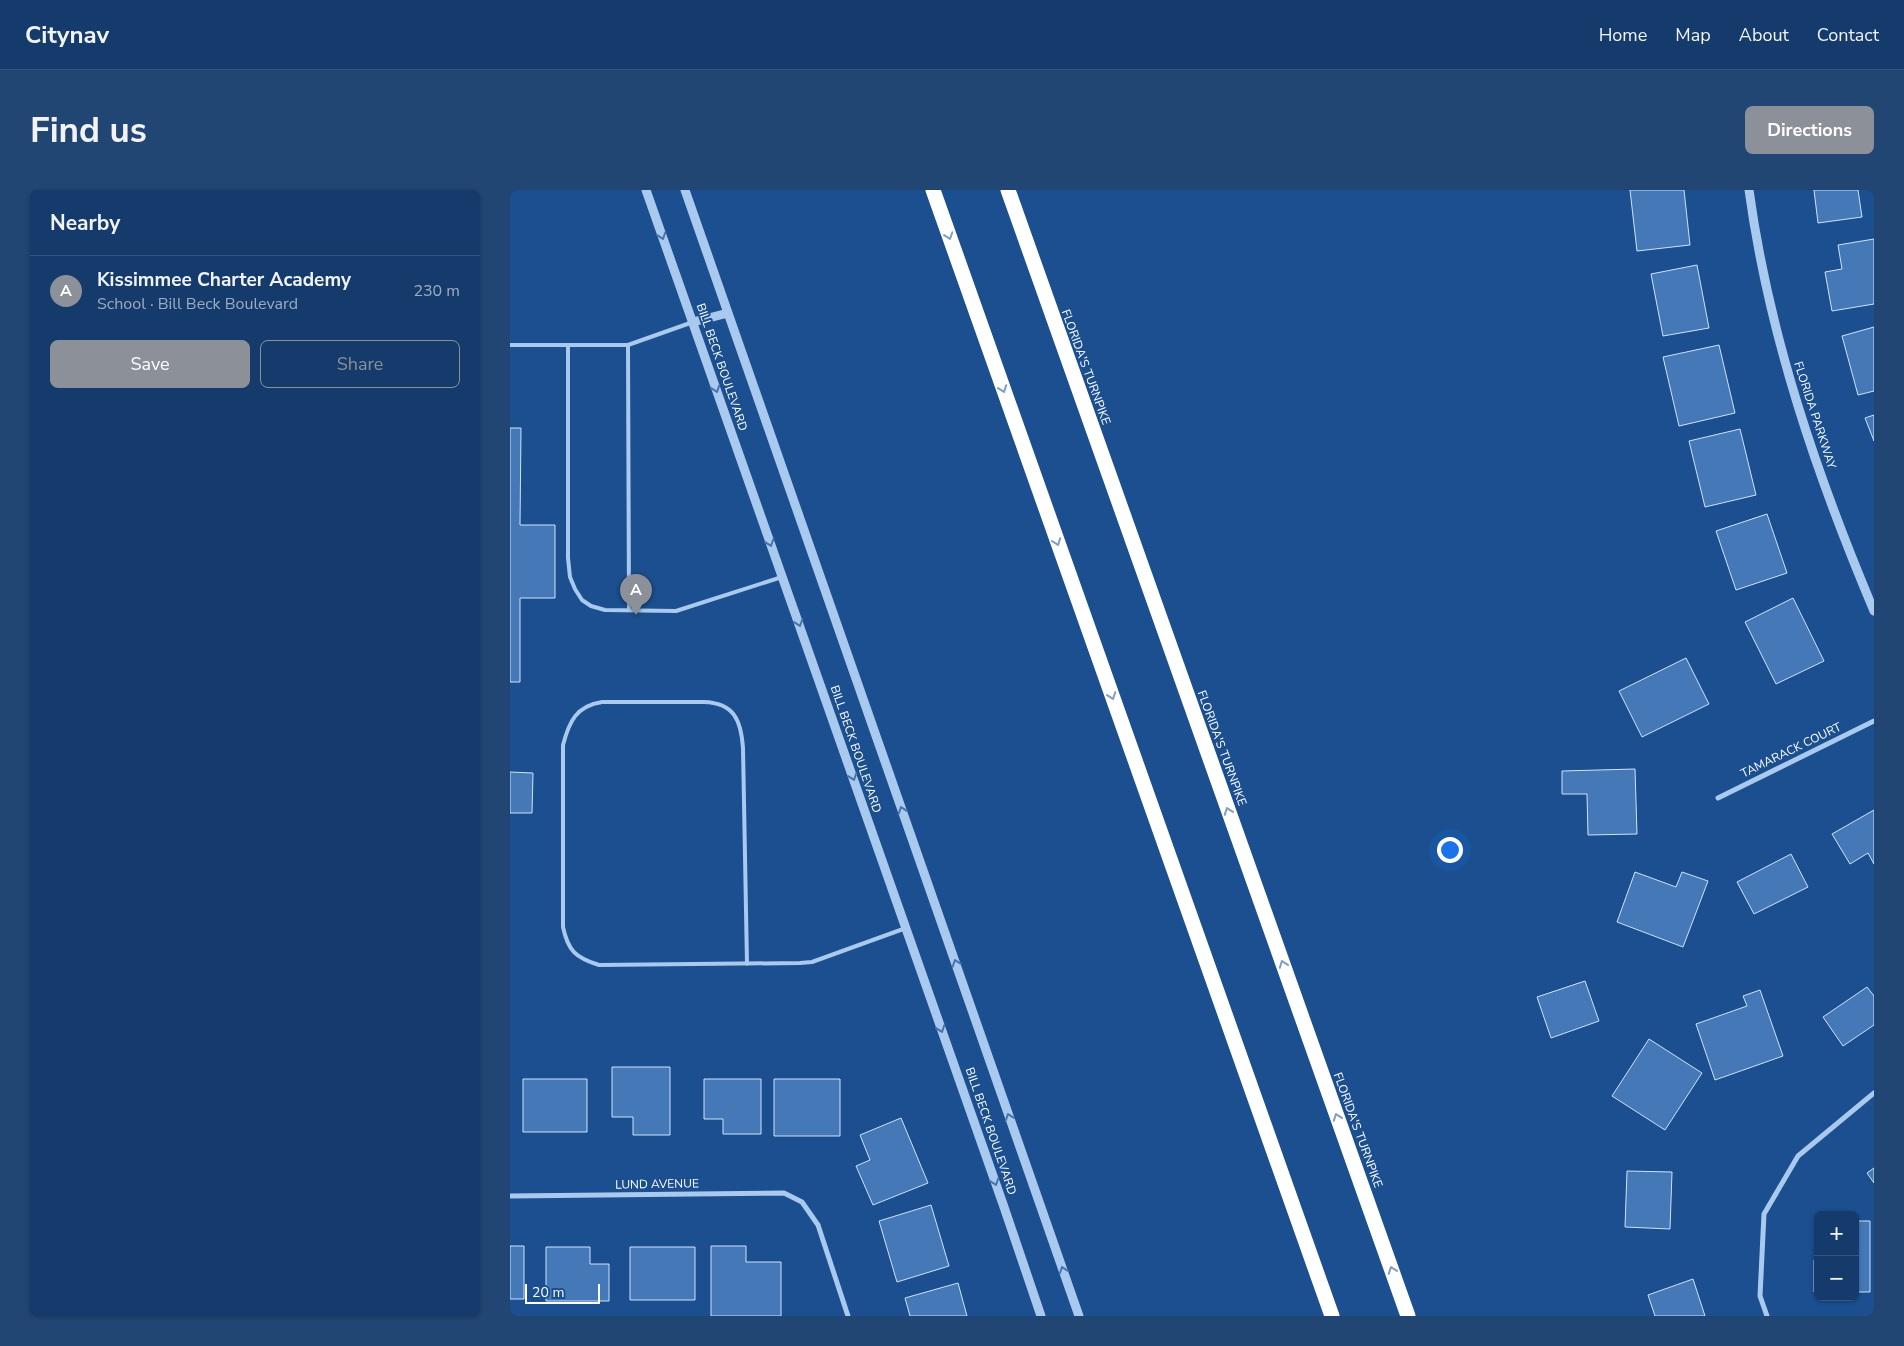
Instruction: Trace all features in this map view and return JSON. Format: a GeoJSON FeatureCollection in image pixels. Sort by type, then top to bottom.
{"type":"FeatureCollection","features":[{"type":"Feature","properties":{"kind":"highway"},"geometry":{"type":"LineString","coordinates":[[933,190],[1332,1316]]}},
{"type":"Feature","properties":{"kind":"highway","name":"FLORIDA'S TURNPIKE"},"geometry":{"type":"LineString","coordinates":[[1008,190],[1408,1316]]}},
{"type":"Feature","properties":{"kind":"street","name":"BILL BECK BOULEVARD"},"geometry":{"type":"LineString","coordinates":[[646,190],[1004,1207],[1040,1316]]}},
{"type":"Feature","properties":{"kind":"street","name":"BILL BECK BOULEVARD"},"geometry":{"type":"LineString","coordinates":[[685,190],[1079,1316]]}},
{"type":"Feature","properties":{"kind":"street","name":"FLORIDA PARKWAY"},"geometry":{"type":"LineString","coordinates":[[1749,190],[1755,232],[1792,390],[1840,532],[1874,610]]}},
{"type":"Feature","properties":{"kind":"street"},"geometry":{"type":"LineString","coordinates":[[693,322],[728,313]]}},
{"type":"Feature","properties":{"kind":"street","name":"TAMARACK COURT"},"geometry":{"type":"LineString","coordinates":[[1718,798],[1874,721]]}},
{"type":"Feature","properties":{"kind":"street"},"geometry":{"type":"LineString","coordinates":[[1767,1316],[1760,1296],[1764,1214],[1798,1156],[1874,1093]]}},
{"type":"Feature","properties":{"kind":"street","name":"LUND AVENUE"},"geometry":{"type":"LineString","coordinates":[[510,1196],[784,1193],[802,1202],[818,1225],[848,1316]]}},
{"type":"Feature","properties":{"kind":"lane"},"geometry":{"type":"LineString","coordinates":[[510,345],[628,345],[693,322]]}},
{"type":"Feature","properties":{"kind":"lane"},"geometry":{"type":"LineString","coordinates":[[568,345],[568,558],[570,577],[582,600],[592,606],[605,610],[676,611],[782,577]]}},
{"type":"Feature","properties":{"kind":"lane"},"geometry":{"type":"LineString","coordinates":[[628,345],[629,610]]}},
{"type":"Feature","properties":{"kind":"lane"},"geometry":{"type":"LineString","coordinates":[[747,964],[742,748],[739,724],[734,714],[716,702],[602,702],[591,704],[580,710],[572,719],[563,745],[562,927],[566,942],[573,952],[586,961],[599,965],[747,964],[812,962],[906,928]]}},
{"type":"Feature","properties":{"kind":"building"},"geometry":{"type":"Polygon","coordinates":[[[1630,190],[1684,190],[1690,245],[1637,251],[1630,190]]]}},
{"type":"Feature","properties":{"kind":"building"},"geometry":{"type":"Polygon","coordinates":[[[1814,190],[1858,190],[1862,217],[1818,223],[1814,190]]]}},
{"type":"Feature","properties":{"kind":"building"},"geometry":{"type":"Polygon","coordinates":[[[1874,239],[1874,304],[1832,311],[1825,272],[1842,269],[1838,245],[1874,239]]]}},
{"type":"Feature","properties":{"kind":"building"},"geometry":{"type":"Polygon","coordinates":[[[1697,265],[1709,328],[1663,336],[1651,274],[1697,265]]]}},
{"type":"Feature","properties":{"kind":"building"},"geometry":{"type":"Polygon","coordinates":[[[1874,327],[1874,391],[1858,395],[1842,336],[1874,327]]]}},
{"type":"Feature","properties":{"kind":"building"},"geometry":{"type":"Polygon","coordinates":[[[1719,345],[1735,413],[1679,426],[1663,357],[1719,345]]]}},
{"type":"Feature","properties":{"kind":"building"},"geometry":{"type":"Polygon","coordinates":[[[1874,415],[1874,441],[1865,418],[1874,415]]]}},
{"type":"Feature","properties":{"kind":"building"},"geometry":{"type":"Polygon","coordinates":[[[510,428],[521,428],[520,525],[555,525],[555,598],[520,598],[520,682],[510,682],[510,428]]]}},
{"type":"Feature","properties":{"kind":"building"},"geometry":{"type":"Polygon","coordinates":[[[1740,429],[1756,495],[1705,507],[1689,441],[1740,429]]]}},
{"type":"Feature","properties":{"kind":"building"},"geometry":{"type":"Polygon","coordinates":[[[1767,514],[1787,573],[1736,590],[1716,531],[1767,514]]]}},
{"type":"Feature","properties":{"kind":"building"},"geometry":{"type":"Polygon","coordinates":[[[1793,598],[1824,661],[1776,684],[1745,622],[1793,598]]]}},
{"type":"Feature","properties":{"kind":"building"},"geometry":{"type":"Polygon","coordinates":[[[1686,658],[1709,704],[1642,737],[1619,691],[1686,658]]]}},
{"type":"Feature","properties":{"kind":"building"},"geometry":{"type":"Polygon","coordinates":[[[1635,769],[1637,834],[1588,835],[1587,794],[1562,794],[1562,771],[1635,769]]]}},
{"type":"Feature","properties":{"kind":"building"},"geometry":{"type":"Polygon","coordinates":[[[510,772],[533,773],[532,813],[510,813],[510,772]]]}},
{"type":"Feature","properties":{"kind":"building"},"geometry":{"type":"Polygon","coordinates":[[[1874,810],[1874,864],[1868,853],[1850,864],[1832,834],[1874,810]]]}},
{"type":"Feature","properties":{"kind":"building"},"geometry":{"type":"Polygon","coordinates":[[[1791,854],[1808,887],[1754,914],[1737,882],[1791,854]]]}},
{"type":"Feature","properties":{"kind":"building"},"geometry":{"type":"Polygon","coordinates":[[[1635,872],[1676,887],[1682,872],[1708,881],[1683,947],[1617,922],[1635,872]]]}},
{"type":"Feature","properties":{"kind":"building"},"geometry":{"type":"Polygon","coordinates":[[[1585,981],[1599,1021],[1551,1038],[1537,997],[1585,981]]]}},
{"type":"Feature","properties":{"kind":"building"},"geometry":{"type":"Polygon","coordinates":[[[1867,987],[1874,996],[1874,1025],[1843,1046],[1823,1017],[1867,987]]]}},
{"type":"Feature","properties":{"kind":"building"},"geometry":{"type":"Polygon","coordinates":[[[1760,990],[1783,1056],[1715,1080],[1696,1024],[1747,1006],[1743,996],[1760,990]]]}},
{"type":"Feature","properties":{"kind":"building"},"geometry":{"type":"Polygon","coordinates":[[[1649,1039],[1702,1073],[1665,1130],[1612,1096],[1649,1039]]]}},
{"type":"Feature","properties":{"kind":"building"},"geometry":{"type":"Polygon","coordinates":[[[612,1067],[670,1067],[670,1135],[633,1135],[633,1117],[612,1117],[612,1067]]]}},
{"type":"Feature","properties":{"kind":"building"},"geometry":{"type":"Polygon","coordinates":[[[523,1079],[587,1079],[587,1132],[523,1132],[523,1079]]]}},
{"type":"Feature","properties":{"kind":"building"},"geometry":{"type":"Polygon","coordinates":[[[704,1079],[761,1079],[761,1134],[723,1134],[723,1119],[704,1119],[704,1079]]]}},
{"type":"Feature","properties":{"kind":"building"},"geometry":{"type":"Polygon","coordinates":[[[774,1079],[840,1079],[840,1136],[774,1136],[774,1079]]]}},
{"type":"Feature","properties":{"kind":"building"},"geometry":{"type":"Polygon","coordinates":[[[901,1118],[928,1183],[873,1205],[856,1166],[870,1160],[860,1135],[901,1118]]]}},
{"type":"Feature","properties":{"kind":"building"},"geometry":{"type":"Polygon","coordinates":[[[1874,1168],[1874,1183],[1867,1173],[1874,1168]]]}},
{"type":"Feature","properties":{"kind":"building"},"geometry":{"type":"Polygon","coordinates":[[[1627,1171],[1672,1172],[1670,1229],[1625,1227],[1627,1171]]]}},
{"type":"Feature","properties":{"kind":"building"},"geometry":{"type":"Polygon","coordinates":[[[931,1205],[949,1266],[897,1282],[879,1221],[931,1205]]]}},
{"type":"Feature","properties":{"kind":"building"},"geometry":{"type":"Polygon","coordinates":[[[1859,1221],[1870,1221],[1870,1292],[1859,1292],[1859,1221]]]}},
{"type":"Feature","properties":{"kind":"building"},"geometry":{"type":"Polygon","coordinates":[[[510,1246],[524,1246],[524,1299],[510,1299],[510,1246]]]}},
{"type":"Feature","properties":{"kind":"building"},"geometry":{"type":"Polygon","coordinates":[[[711,1246],[746,1246],[746,1262],[781,1262],[781,1316],[711,1316],[711,1246]]]}},
{"type":"Feature","properties":{"kind":"building"},"geometry":{"type":"Polygon","coordinates":[[[546,1247],[590,1247],[590,1264],[609,1264],[609,1301],[546,1301],[546,1247]]]}},
{"type":"Feature","properties":{"kind":"building"},"geometry":{"type":"Polygon","coordinates":[[[630,1247],[695,1247],[695,1300],[630,1300],[630,1247]]]}},
{"type":"Feature","properties":{"kind":"building"},"geometry":{"type":"Polygon","coordinates":[[[1693,1279],[1705,1316],[1655,1316],[1648,1295],[1693,1279]]]}},
{"type":"Feature","properties":{"kind":"building"},"geometry":{"type":"Polygon","coordinates":[[[958,1283],[967,1316],[910,1316],[905,1298],[958,1283]]]}},
{"type":"Feature","properties":{"kind":"place","name":"Kissimmee Charter Academy"},"geometry":{"type":"Point","coordinates":[636,615]}}]}
